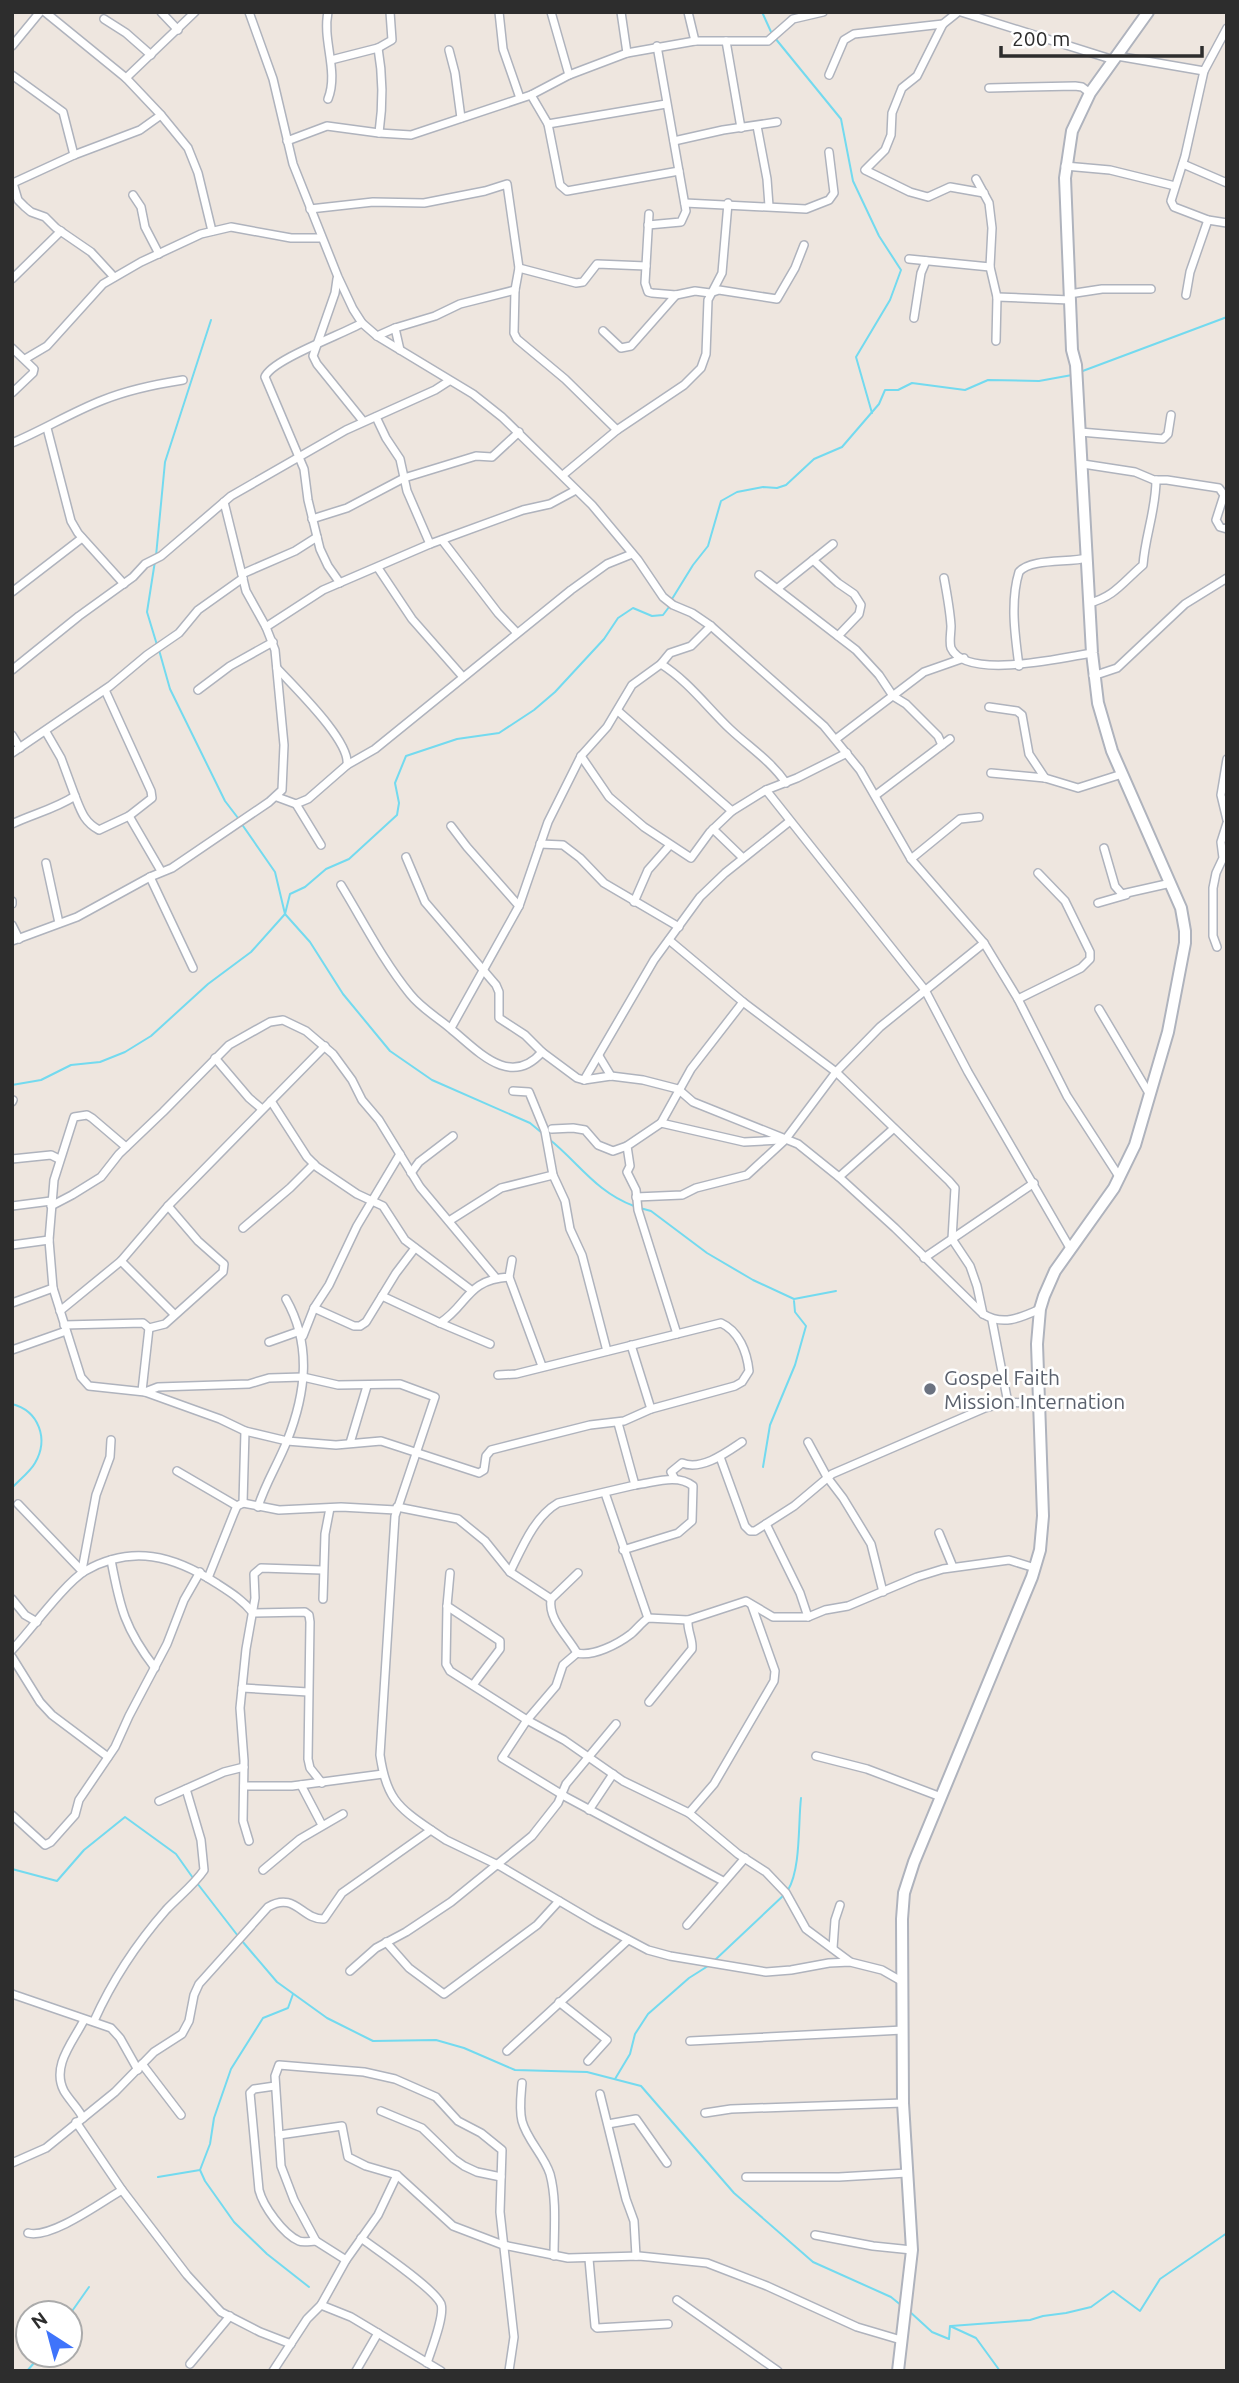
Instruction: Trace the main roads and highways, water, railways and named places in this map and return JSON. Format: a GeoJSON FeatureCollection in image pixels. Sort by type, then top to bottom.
{"type":"FeatureCollection","features":[{"type":"Feature","properties":{"kind":"main road"},"geometry":{"type":"LineString","coordinates":[[898,2371],[912,2249],[902,2103],[904,1893],[914,1862],[1035,1568],[1040,1550],[1043,1516],[1037,1345],[1041,1309],[1049,1283],[1070,1248],[1120,1178],[1135,1145],[1151,1096],[1179,983],[1185,943],[1184,921],[1171,883],[1102,723],[1093,676],[1083,464],[1072,349],[1065,166],[1072,131],[1090,93],[1148,12]]}},
{"type":"Feature","properties":{"kind":"waterway"},"geometry":{"type":"LineString","coordinates":[[762,12],[772,34]]}},
{"type":"Feature","properties":{"kind":"waterway"},"geometry":{"type":"LineString","coordinates":[[775,38],[841,119],[853,181],[879,236],[901,270],[890,300],[856,357],[872,413]]}},
{"type":"Feature","properties":{"kind":"waterway"},"geometry":{"type":"LineString","coordinates":[[1080,372],[1227,317]]}},
{"type":"Feature","properties":{"kind":"waterway"},"geometry":{"type":"LineString","coordinates":[[156,556],[165,462],[211,320]]}},
{"type":"Feature","properties":{"kind":"waterway"},"geometry":{"type":"LineString","coordinates":[[672,599],[708,546],[721,501],[737,492],[786,485],[814,459],[842,447],[879,404],[885,390],[898,390],[912,383],[965,390],[988,380],[1039,381],[1072,375]]}},
{"type":"Feature","properties":{"kind":"waterway"},"geometry":{"type":"LineString","coordinates":[[155,561],[147,612],[157,645]]}},
{"type":"Feature","properties":{"kind":"waterway"},"geometry":{"type":"LineString","coordinates":[[12,1085],[41,1080],[71,1065],[100,1062],[125,1052],[151,1036],[208,984],[251,952],[285,914],[290,894],[305,887],[326,869],[349,859],[397,815],[399,803],[395,783],[406,756],[457,739],[499,733],[534,710],[555,692],[604,639],[618,618],[633,608],[652,616],[663,615],[669,607]]}},
{"type":"Feature","properties":{"kind":"waterway"},"geometry":{"type":"LineString","coordinates":[[159,650],[170,689],[225,801],[238,818]]}},
{"type":"Feature","properties":{"kind":"waterway"},"geometry":{"type":"LineString","coordinates":[[241,823],[275,872],[285,914],[310,942],[343,994],[390,1051],[432,1080],[530,1123],[542,1133]]}},
{"type":"Feature","properties":{"kind":"waterway"},"geometry":{"type":"LineString","coordinates":[[549,1139],[598,1185],[634,1206]]}},
{"type":"Feature","properties":{"kind":"waterway"},"geometry":{"type":"LineString","coordinates":[[640,1208],[651,1211],[707,1253],[753,1280],[794,1299],[836,1291]]}},
{"type":"Feature","properties":{"kind":"waterway"},"geometry":{"type":"LineString","coordinates":[[763,1467],[770,1425],[795,1365],[806,1326],[795,1312],[794,1301]]}},
{"type":"Feature","properties":{"kind":"waterway"},"geometry":{"type":"LineString","coordinates":[[12,1404],[35,1419],[41,1436],[39,1454],[33,1466],[12,1488]]}},
{"type":"Feature","properties":{"kind":"waterway"},"geometry":{"type":"LineString","coordinates":[[788,1890],[797,1858],[801,1798]]}},
{"type":"Feature","properties":{"kind":"waterway"},"geometry":{"type":"LineString","coordinates":[[12,1869],[57,1881],[84,1850],[125,1817],[176,1854],[193,1878]]}},
{"type":"Feature","properties":{"kind":"waterway"},"geometry":{"type":"LineString","coordinates":[[197,1883],[238,1936]]}},
{"type":"Feature","properties":{"kind":"waterway"},"geometry":{"type":"LineString","coordinates":[[715,1960],[785,1894]]}},
{"type":"Feature","properties":{"kind":"waterway"},"geometry":{"type":"LineString","coordinates":[[242,1941],[277,1982],[327,2018],[373,2041],[436,2040],[464,2048],[515,2070],[587,2072],[641,2086],[734,2193],[813,2262],[891,2297],[902,2306]]}},
{"type":"Feature","properties":{"kind":"waterway"},"geometry":{"type":"LineString","coordinates":[[615,2079],[630,2054],[635,2034],[648,2014],[689,1978],[708,1966]]}},
{"type":"Feature","properties":{"kind":"waterway"},"geometry":{"type":"LineString","coordinates":[[158,2177],[200,2170],[231,2069],[263,2018],[288,2008],[293,1994]]}},
{"type":"Feature","properties":{"kind":"waterway"},"geometry":{"type":"LineString","coordinates":[[200,2170],[234,2222],[267,2254],[309,2287]]}},
{"type":"Feature","properties":{"kind":"waterway"},"geometry":{"type":"LineString","coordinates":[[951,2326],[1030,2320],[1066,2313],[1091,2307],[1113,2291],[1140,2311],[1160,2279],[1227,2233]]}},
{"type":"Feature","properties":{"kind":"waterway"},"geometry":{"type":"LineString","coordinates":[[81,2299],[89,2287]]}},
{"type":"Feature","properties":{"kind":"waterway"},"geometry":{"type":"LineString","coordinates":[[909,2311],[932,2332],[949,2339],[950,2326],[976,2338],[1000,2371]]}},
{"type":"Feature","properties":{"kind":"place","name":"Gospel Faith Mission Internation"},"geometry":{"type":"Point","coordinates":[930,1389]}}]}
